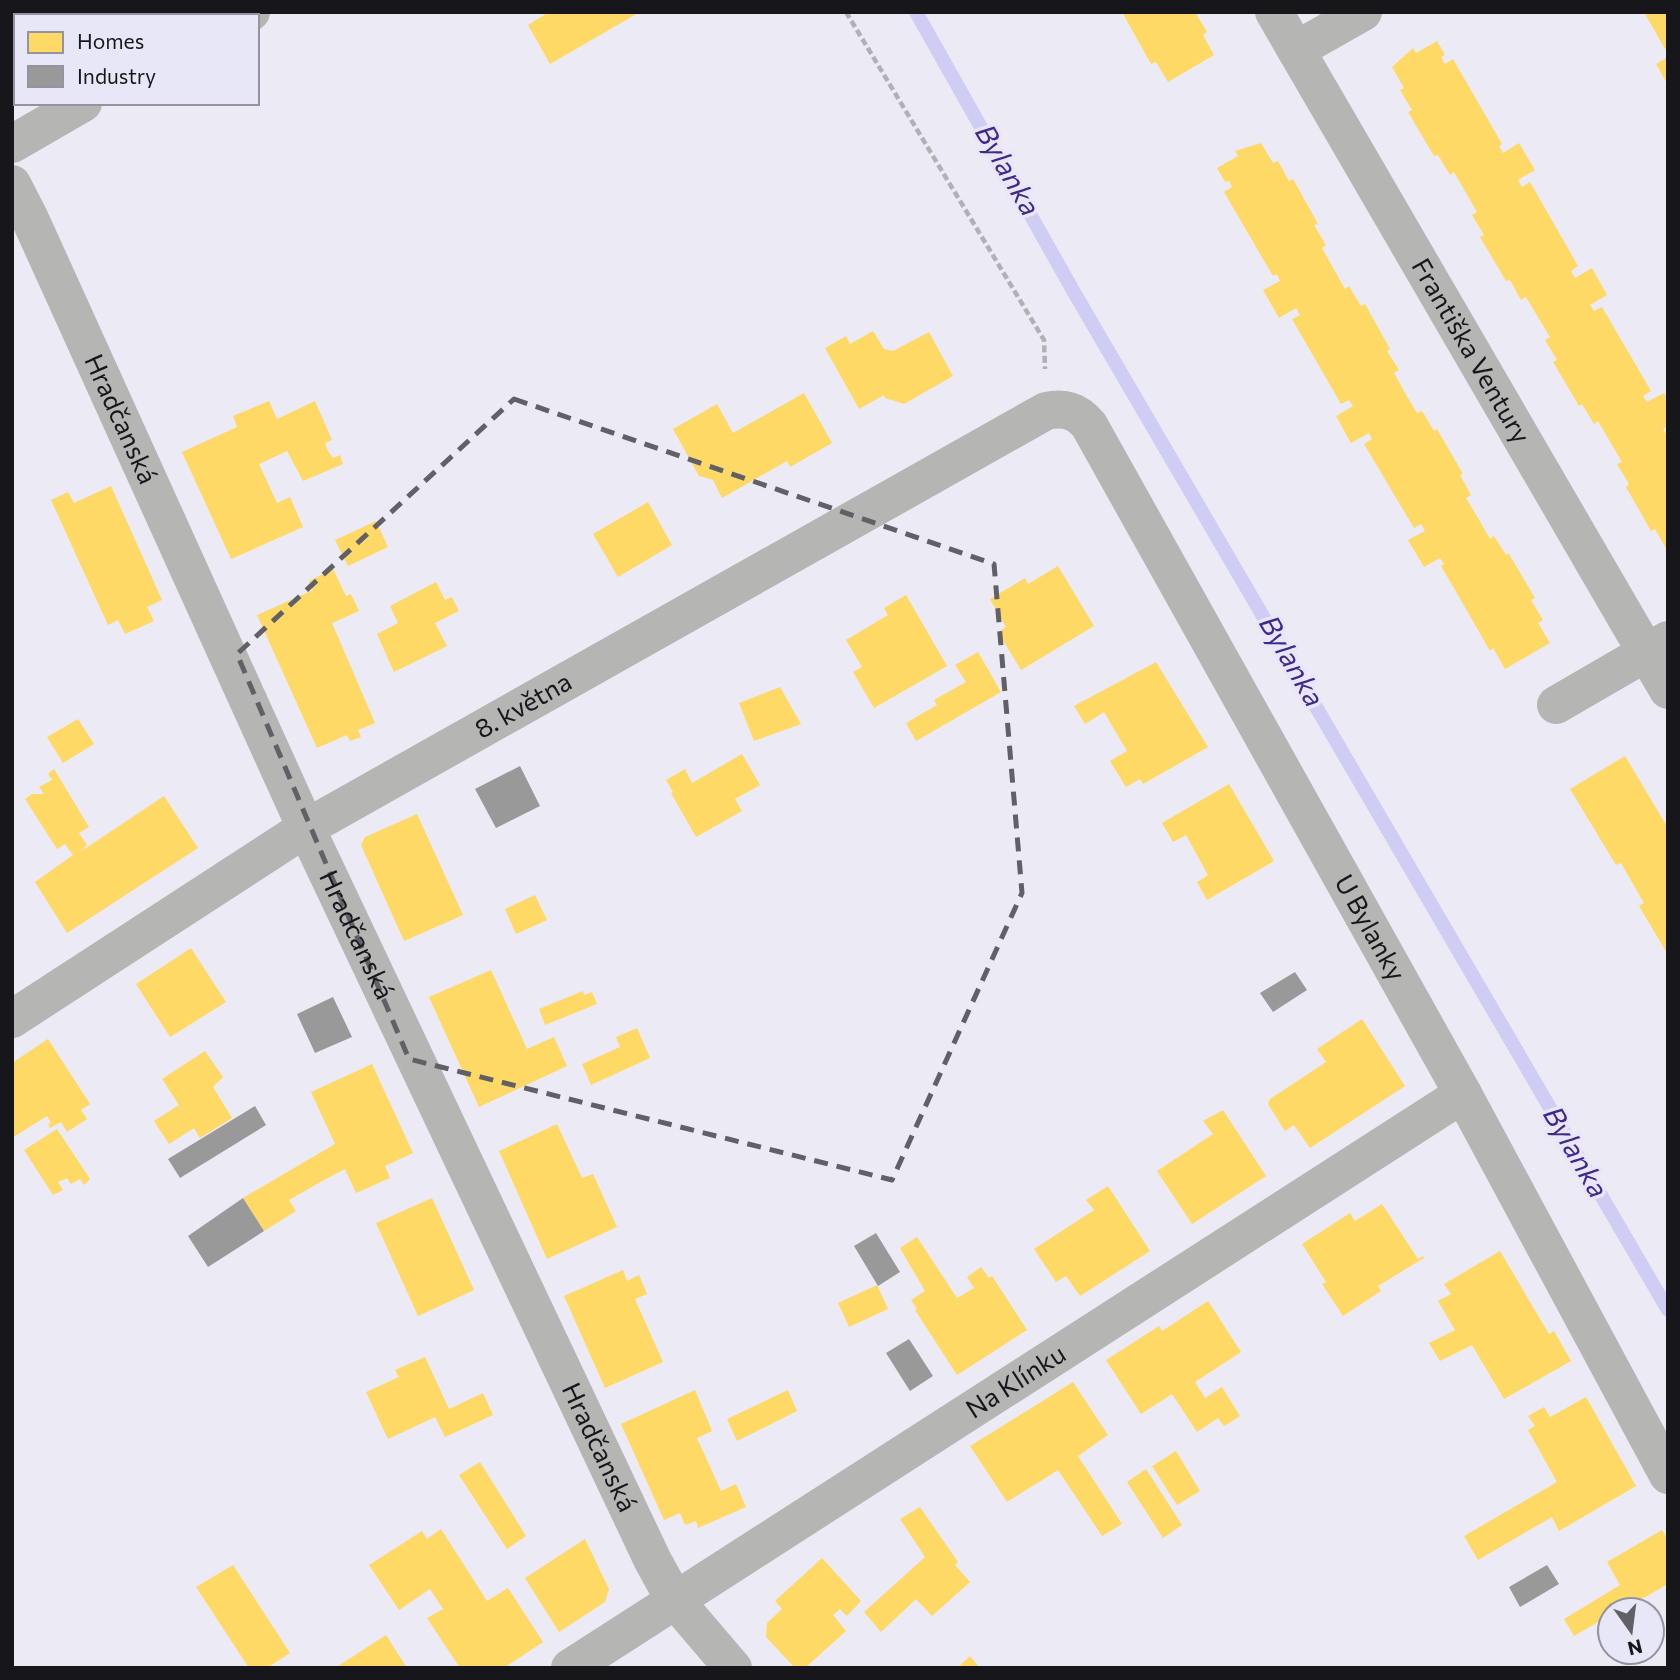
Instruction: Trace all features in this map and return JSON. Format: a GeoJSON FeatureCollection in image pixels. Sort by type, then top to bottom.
{"type":"FeatureCollection","features":[{"type":"Feature","properties":{"kind":"street","name":"Františka Ventury"},"geometry":{"type":"LineString","coordinates":[[1274,12],[1657,646],[1668,690]]}},
{"type":"Feature","properties":{"kind":"street"},"geometry":{"type":"LineString","coordinates":[[1296,50],[1363,12]]}},
{"type":"Feature","properties":{"kind":"street"},"geometry":{"type":"LineString","coordinates":[[12,144],[80,105]]}},
{"type":"Feature","properties":{"kind":"street","name":"Hradčanská"},"geometry":{"type":"LineString","coordinates":[[12,184],[306,828],[653,1561],[674,1599],[733,1668]]}},
{"type":"Feature","properties":{"kind":"street","name":"U Bylanky"},"geometry":{"type":"LineString","coordinates":[[1046,411],[1058,408],[1070,410],[1081,416],[1089,425],[1463,1094],[1668,1475]]}},
{"type":"Feature","properties":{"kind":"street","name":"8. května"},"geometry":{"type":"LineString","coordinates":[[12,1019],[306,828],[1046,411]]}},
{"type":"Feature","properties":{"kind":"street"},"geometry":{"type":"LineString","coordinates":[[1556,705],[1657,646]]}},
{"type":"Feature","properties":{"kind":"street","name":"Na Klínku"},"geometry":{"type":"LineString","coordinates":[[570,1668],[1463,1094]]}},
{"type":"Feature","properties":{"kind":"path"},"geometry":{"type":"LineString","coordinates":[[846,12],[1044,340],[1046,411]]}},
{"type":"Feature","properties":{"kind":"highlighted area"},"geometry":{"type":"Polygon","coordinates":[[[514,399],[994,564],[1022,893],[892,1180],[409,1059],[237,654],[514,399]]]}},
{"type":"Feature","properties":{"kind":"building: Homes"},"geometry":{"type":"Polygon","coordinates":[[[72,12],[132,12],[128,14],[72,12]]]}},
{"type":"Feature","properties":{"kind":"building: Homes"},"geometry":{"type":"Polygon","coordinates":[[[549,12],[640,12],[550,64],[528,25],[549,12]]]}},
{"type":"Feature","properties":{"kind":"building: Homes"},"geometry":{"type":"Polygon","coordinates":[[[1122,12],[1195,12],[1207,32],[1203,35],[1214,55],[1168,82],[1156,62],[1151,64],[1122,12]]]}},
{"type":"Feature","properties":{"kind":"building: Homes"},"geometry":{"type":"Polygon","coordinates":[[[1644,12],[1668,12],[1668,48],[1665,49],[1644,12]]]}},
{"type":"Feature","properties":{"kind":"building: Homes"},"geometry":{"type":"Polygon","coordinates":[[[1437,41],[1445,55],[1441,57],[1445,64],[1453,59],[1502,144],[1499,146],[1503,153],[1519,143],[1535,170],[1518,180],[1522,187],[1530,182],[1578,266],[1571,271],[1575,278],[1592,268],[1607,295],[1590,305],[1594,311],[1602,307],[1651,391],[1643,396],[1647,402],[1664,393],[1668,398],[1668,426],[1663,429],[1668,437],[1668,552],[1655,529],[1651,531],[1626,487],[1629,484],[1617,464],[1622,462],[1598,421],[1594,424],[1582,404],[1579,406],[1553,362],[1557,360],[1545,340],[1550,337],[1526,297],[1521,300],[1510,280],[1506,281],[1480,237],[1484,235],[1472,215],[1477,212],[1454,172],[1450,175],[1438,155],[1434,156],[1408,112],[1412,110],[1400,90],[1404,88],[1392,67],[1413,48],[1416,53],[1437,41]]]}},
{"type":"Feature","properties":{"kind":"building: Homes"},"geometry":{"type":"Polygon","coordinates":[[[1668,57],[1668,85],[1656,64],[1668,57]]]}},
{"type":"Feature","properties":{"kind":"building: Homes"},"geometry":{"type":"Polygon","coordinates":[[[1261,143],[1273,163],[1278,161],[1289,181],[1293,179],[1318,224],[1314,225],[1326,245],[1322,248],[1345,289],[1349,286],[1361,306],[1365,304],[1390,349],[1387,351],[1399,370],[1394,373],[1405,393],[1417,413],[1422,411],[1434,431],[1437,429],[1463,474],[1460,475],[1471,495],[1466,498],[1490,539],[1494,536],[1506,555],[1509,554],[1535,598],[1531,600],[1543,620],[1538,623],[1550,643],[1505,669],[1493,648],[1490,651],[1441,566],[1444,564],[1440,558],[1424,567],[1408,540],[1425,531],[1421,524],[1414,528],[1364,444],[1372,439],[1369,433],[1351,443],[1336,416],[1353,406],[1349,400],[1341,404],[1292,319],[1300,315],[1296,308],[1279,318],[1263,290],[1280,281],[1277,274],[1273,276],[1224,192],[1232,187],[1229,181],[1225,182],[1217,168],[1238,156],[1235,151],[1261,143]]]}},
{"type":"Feature","properties":{"kind":"building: Homes"},"geometry":{"type":"Polygon","coordinates":[[[873,331],[884,349],[893,351],[929,332],[953,376],[904,404],[885,398],[884,395],[859,409],[825,348],[846,336],[850,344],[873,331]]]}},
{"type":"Feature","properties":{"kind":"building: Homes"},"geometry":{"type":"Polygon","coordinates":[[[804,393],[832,443],[790,467],[787,461],[722,498],[713,480],[699,476],[673,429],[717,404],[733,433],[804,393]]]}},
{"type":"Feature","properties":{"kind":"building: Homes"},"geometry":{"type":"Polygon","coordinates":[[[269,401],[277,419],[315,401],[332,440],[325,443],[328,451],[333,458],[340,455],[343,464],[303,481],[287,451],[259,464],[277,503],[290,497],[303,527],[231,559],[182,452],[237,427],[233,416],[269,401]]]}},
{"type":"Feature","properties":{"kind":"building: Homes"},"geometry":{"type":"Polygon","coordinates":[[[111,486],[162,600],[147,607],[154,621],[125,634],[118,620],[108,625],[51,500],[68,492],[74,503],[111,486]]]}},
{"type":"Feature","properties":{"kind":"building: Homes"},"geometry":{"type":"Polygon","coordinates":[[[648,502],[672,545],[618,577],[593,534],[648,502]]]}},
{"type":"Feature","properties":{"kind":"building: Homes"},"geometry":{"type":"Polygon","coordinates":[[[376,521],[388,547],[348,566],[335,540],[376,521]]]}},
{"type":"Feature","properties":{"kind":"building: Homes"},"geometry":{"type":"Polygon","coordinates":[[[1058,566],[1094,626],[1021,670],[998,632],[1006,627],[990,599],[1025,578],[1028,584],[1058,566]]]}},
{"type":"Feature","properties":{"kind":"building: Homes"},"geometry":{"type":"Polygon","coordinates":[[[333,569],[346,596],[351,594],[359,611],[332,623],[375,723],[358,730],[361,737],[350,741],[347,735],[317,748],[257,615],[313,590],[309,581],[333,569]]]}},
{"type":"Feature","properties":{"kind":"building: Homes"},"geometry":{"type":"Polygon","coordinates":[[[436,582],[445,600],[452,597],[459,611],[435,623],[447,646],[394,672],[377,634],[398,623],[390,606],[436,582]]]}},
{"type":"Feature","properties":{"kind":"building: Homes"},"geometry":{"type":"Polygon","coordinates":[[[906,595],[947,666],[874,708],[853,672],[862,667],[846,640],[888,615],[884,608],[906,595]]]}},
{"type":"Feature","properties":{"kind":"building: Homes"},"geometry":{"type":"Polygon","coordinates":[[[978,652],[1001,692],[916,741],[906,723],[937,705],[934,700],[966,682],[955,665],[978,652]]]}},
{"type":"Feature","properties":{"kind":"building: Homes"},"geometry":{"type":"Polygon","coordinates":[[[1156,662],[1208,747],[1143,784],[1140,779],[1126,787],[1110,761],[1127,751],[1104,712],[1085,724],[1074,706],[1156,662]]]}},
{"type":"Feature","properties":{"kind":"building: Homes"},"geometry":{"type":"Polygon","coordinates":[[[780,687],[801,724],[754,741],[739,703],[780,687]]]}},
{"type":"Feature","properties":{"kind":"building: Homes"},"geometry":{"type":"Polygon","coordinates":[[[78,719],[94,744],[63,763],[47,737],[78,719]]]}},
{"type":"Feature","properties":{"kind":"building: Homes"},"geometry":{"type":"Polygon","coordinates":[[[742,754],[760,785],[735,799],[742,811],[696,837],[666,780],[685,769],[692,783],[742,754]]]}},
{"type":"Feature","properties":{"kind":"building: Homes"},"geometry":{"type":"Polygon","coordinates":[[[1625,756],[1668,828],[1668,955],[1639,906],[1644,903],[1621,863],[1616,865],[1570,789],[1625,756]]]}},
{"type":"Feature","properties":{"kind":"building: Homes"},"geometry":{"type":"Polygon","coordinates":[[[54,769],[89,827],[79,833],[87,845],[80,852],[164,796],[198,848],[67,933],[35,882],[73,855],[65,844],[57,849],[25,799],[32,794],[44,794],[39,787],[52,780],[48,774],[54,769]]]}},
{"type":"Feature","properties":{"kind":"building: Homes"},"geometry":{"type":"Polygon","coordinates":[[[1229,784],[1274,861],[1207,900],[1197,882],[1208,875],[1186,835],[1173,842],[1162,823],[1229,784]]]}},
{"type":"Feature","properties":{"kind":"building: Homes"},"geometry":{"type":"Polygon","coordinates":[[[417,814],[463,915],[404,941],[361,845],[365,837],[417,814]]]}},
{"type":"Feature","properties":{"kind":"building: Homes"},"geometry":{"type":"Polygon","coordinates":[[[535,895],[547,920],[516,934],[505,909],[535,895]]]}},
{"type":"Feature","properties":{"kind":"building: Homes"},"geometry":{"type":"Polygon","coordinates":[[[191,948],[226,1002],[170,1037],[136,984],[191,948]]]}},
{"type":"Feature","properties":{"kind":"building: Homes"},"geometry":{"type":"Polygon","coordinates":[[[491,970],[527,1049],[554,1037],[567,1066],[479,1107],[429,997],[491,970]]]}},
{"type":"Feature","properties":{"kind":"building: Homes"},"geometry":{"type":"Polygon","coordinates":[[[583,991],[584,995],[592,992],[597,1004],[545,1025],[539,1009],[583,991]]]}},
{"type":"Feature","properties":{"kind":"building: Homes"},"geometry":{"type":"Polygon","coordinates":[[[1362,1019],[1405,1086],[1310,1148],[1294,1125],[1285,1131],[1268,1104],[1270,1099],[1326,1062],[1317,1049],[1362,1019]]]}},
{"type":"Feature","properties":{"kind":"building: Homes"},"geometry":{"type":"Polygon","coordinates":[[[637,1028],[650,1058],[591,1085],[582,1064],[620,1047],[616,1037],[637,1028]]]}},
{"type":"Feature","properties":{"kind":"building: Homes"},"geometry":{"type":"Polygon","coordinates":[[[48,1039],[90,1104],[81,1110],[87,1119],[67,1132],[61,1122],[50,1128],[48,1124],[51,1123],[47,1116],[12,1138],[12,1063],[48,1039]]]}},
{"type":"Feature","properties":{"kind":"building: Homes"},"geometry":{"type":"Polygon","coordinates":[[[205,1051],[223,1077],[213,1087],[232,1118],[200,1138],[194,1128],[169,1144],[154,1121],[179,1105],[162,1079],[205,1051]]]}},
{"type":"Feature","properties":{"kind":"building: Homes"},"geometry":{"type":"Polygon","coordinates":[[[372,1064],[413,1153],[385,1166],[390,1178],[356,1193],[345,1169],[289,1200],[296,1211],[264,1231],[243,1198],[335,1144],[311,1092],[372,1064]]]}},
{"type":"Feature","properties":{"kind":"building: Homes"},"geometry":{"type":"Polygon","coordinates":[[[1223,1110],[1266,1176],[1192,1224],[1157,1171],[1213,1134],[1203,1121],[1223,1110]]]}},
{"type":"Feature","properties":{"kind":"building: Homes"},"geometry":{"type":"Polygon","coordinates":[[[557,1124],[582,1178],[593,1174],[617,1227],[547,1259],[499,1151],[557,1124]]]}},
{"type":"Feature","properties":{"kind":"building: Homes"},"geometry":{"type":"Polygon","coordinates":[[[57,1129],[90,1179],[84,1185],[80,1179],[71,1184],[67,1178],[58,1182],[63,1190],[53,1195],[24,1150],[57,1129]]]}},
{"type":"Feature","properties":{"kind":"building: Homes"},"geometry":{"type":"Polygon","coordinates":[[[1108,1186],[1150,1251],[1080,1296],[1066,1276],[1056,1282],[1034,1249],[1094,1210],[1086,1200],[1108,1186]]]}},
{"type":"Feature","properties":{"kind":"building: Homes"},"geometry":{"type":"Polygon","coordinates":[[[432,1198],[474,1290],[418,1316],[376,1223],[432,1198]]]}},
{"type":"Feature","properties":{"kind":"building: Homes"},"geometry":{"type":"Polygon","coordinates":[[[1382,1204],[1418,1259],[1423,1256],[1424,1258],[1378,1286],[1381,1291],[1343,1316],[1322,1284],[1326,1282],[1302,1244],[1350,1213],[1355,1221],[1382,1204]]]}},
{"type":"Feature","properties":{"kind":"building: Homes"},"geometry":{"type":"Polygon","coordinates":[[[917,1237],[957,1298],[974,1288],[967,1277],[981,1267],[989,1278],[992,1276],[1027,1330],[957,1375],[911,1300],[925,1291],[900,1248],[917,1237]]]}},
{"type":"Feature","properties":{"kind":"building: Homes"},"geometry":{"type":"Polygon","coordinates":[[[1500,1251],[1549,1334],[1554,1331],[1571,1361],[1504,1399],[1472,1345],[1440,1361],[1429,1343],[1455,1330],[1438,1301],[1451,1294],[1444,1284],[1500,1251]]]}},
{"type":"Feature","properties":{"kind":"building: Homes"},"geometry":{"type":"Polygon","coordinates":[[[623,1270],[627,1281],[639,1275],[647,1294],[635,1299],[663,1362],[605,1388],[564,1296],[623,1270]]]}},
{"type":"Feature","properties":{"kind":"building: Homes"},"geometry":{"type":"Polygon","coordinates":[[[877,1285],[888,1309],[849,1327],[838,1303],[877,1285]]]}},
{"type":"Feature","properties":{"kind":"building: Homes"},"geometry":{"type":"Polygon","coordinates":[[[1208,1301],[1241,1352],[1195,1382],[1205,1398],[1222,1387],[1240,1416],[1224,1426],[1218,1418],[1197,1432],[1172,1394],[1141,1414],[1106,1360],[1159,1326],[1162,1331],[1208,1301]]]}},
{"type":"Feature","properties":{"kind":"building: Homes"},"geometry":{"type":"Polygon","coordinates":[[[425,1357],[449,1409],[483,1393],[493,1415],[445,1437],[435,1417],[388,1439],[366,1392],[399,1377],[395,1370],[425,1357]]]}},
{"type":"Feature","properties":{"kind":"building: Homes"},"geometry":{"type":"Polygon","coordinates":[[[1073,1382],[1108,1435],[1078,1456],[1122,1524],[1102,1536],[1058,1470],[1007,1502],[970,1446],[1073,1382]]]}},
{"type":"Feature","properties":{"kind":"building: Homes"},"geometry":{"type":"Polygon","coordinates":[[[695,1390],[712,1431],[697,1438],[721,1491],[736,1484],[746,1507],[698,1528],[696,1521],[685,1525],[680,1513],[664,1520],[621,1424],[695,1390]]]}},
{"type":"Feature","properties":{"kind":"building: Homes"},"geometry":{"type":"Polygon","coordinates":[[[788,1390],[797,1411],[737,1441],[727,1419],[788,1390]]]}},
{"type":"Feature","properties":{"kind":"building: Homes"},"geometry":{"type":"Polygon","coordinates":[[[1586,1397],[1636,1486],[1559,1531],[1552,1517],[1478,1560],[1464,1536],[1557,1482],[1528,1430],[1535,1426],[1528,1416],[1544,1407],[1550,1417],[1586,1397]]]}},
{"type":"Feature","properties":{"kind":"building: Homes"},"geometry":{"type":"Polygon","coordinates":[[[1176,1451],[1200,1491],[1177,1505],[1152,1466],[1176,1451]]]}},
{"type":"Feature","properties":{"kind":"building: Homes"},"geometry":{"type":"Polygon","coordinates":[[[480,1462],[526,1536],[507,1549],[459,1475],[480,1462]]]}},
{"type":"Feature","properties":{"kind":"building: Homes"},"geometry":{"type":"Polygon","coordinates":[[[1146,1469],[1182,1525],[1163,1538],[1127,1482],[1146,1469]]]}},
{"type":"Feature","properties":{"kind":"building: Homes"},"geometry":{"type":"Polygon","coordinates":[[[920,1507],[958,1562],[955,1565],[970,1582],[932,1616],[916,1599],[881,1632],[864,1612],[925,1557],[900,1519],[920,1507]]]}},
{"type":"Feature","properties":{"kind":"building: Homes"},"geometry":{"type":"Polygon","coordinates":[[[441,1529],[487,1601],[508,1588],[543,1642],[504,1668],[460,1668],[427,1618],[443,1609],[430,1589],[399,1610],[369,1565],[422,1531],[427,1539],[441,1529]]]}},
{"type":"Feature","properties":{"kind":"building: Homes"},"geometry":{"type":"Polygon","coordinates":[[[1662,1530],[1668,1540],[1668,1584],[1647,1596],[1602,1596],[1620,1585],[1607,1562],[1662,1530]]]}},
{"type":"Feature","properties":{"kind":"building: Homes"},"geometry":{"type":"Polygon","coordinates":[[[585,1539],[609,1589],[605,1602],[559,1632],[525,1578],[585,1539]]]}},
{"type":"Feature","properties":{"kind":"building: Homes"},"geometry":{"type":"Polygon","coordinates":[[[822,1558],[861,1601],[847,1616],[840,1609],[833,1615],[846,1631],[805,1668],[795,1668],[766,1637],[767,1623],[782,1609],[775,1601],[822,1558]]]}},
{"type":"Feature","properties":{"kind":"building: Homes"},"geometry":{"type":"Polygon","coordinates":[[[233,1565],[290,1653],[267,1668],[249,1668],[196,1587],[233,1565]]]}},
{"type":"Feature","properties":{"kind":"building: Homes"},"geometry":{"type":"Polygon","coordinates":[[[1596,1600],[1596,1623],[1574,1636],[1564,1619],[1596,1600]]]}},
{"type":"Feature","properties":{"kind":"building: Homes"},"geometry":{"type":"Polygon","coordinates":[[[386,1635],[407,1668],[335,1668],[386,1635]]]}},
{"type":"Feature","properties":{"kind":"building: Homes"},"geometry":{"type":"Polygon","coordinates":[[[970,1656],[980,1668],[957,1668],[970,1656]]]}},
{"type":"Feature","properties":{"kind":"building: Industry"},"geometry":{"type":"Polygon","coordinates":[[[520,766],[540,806],[496,828],[475,789],[520,766]]]}},
{"type":"Feature","properties":{"kind":"building: Industry"},"geometry":{"type":"Polygon","coordinates":[[[1295,972],[1307,990],[1273,1012],[1260,993],[1295,972]]]}},
{"type":"Feature","properties":{"kind":"building: Industry"},"geometry":{"type":"Polygon","coordinates":[[[333,997],[352,1037],[315,1053],[297,1014],[333,997]]]}},
{"type":"Feature","properties":{"kind":"building: Industry"},"geometry":{"type":"Polygon","coordinates":[[[255,1106],[266,1125],[180,1178],[168,1159],[255,1106]]]}},
{"type":"Feature","properties":{"kind":"building: Industry"},"geometry":{"type":"Polygon","coordinates":[[[243,1198],[264,1231],[208,1267],[188,1236],[243,1198]]]}},
{"type":"Feature","properties":{"kind":"building: Industry"},"geometry":{"type":"Polygon","coordinates":[[[876,1233],[900,1272],[878,1286],[854,1246],[876,1233]]]}},
{"type":"Feature","properties":{"kind":"building: Industry"},"geometry":{"type":"Polygon","coordinates":[[[909,1339],[933,1376],[910,1391],[886,1353],[909,1339]]]}},
{"type":"Feature","properties":{"kind":"building: Industry"},"geometry":{"type":"Polygon","coordinates":[[[1547,1565],[1559,1584],[1520,1607],[1509,1587],[1547,1565]]]}},
{"type":"Feature","properties":{"kind":"waterway","name":"Bylanka"},"geometry":{"type":"LineString","coordinates":[[916,12],[1075,294],[1668,1310]]}}]}
